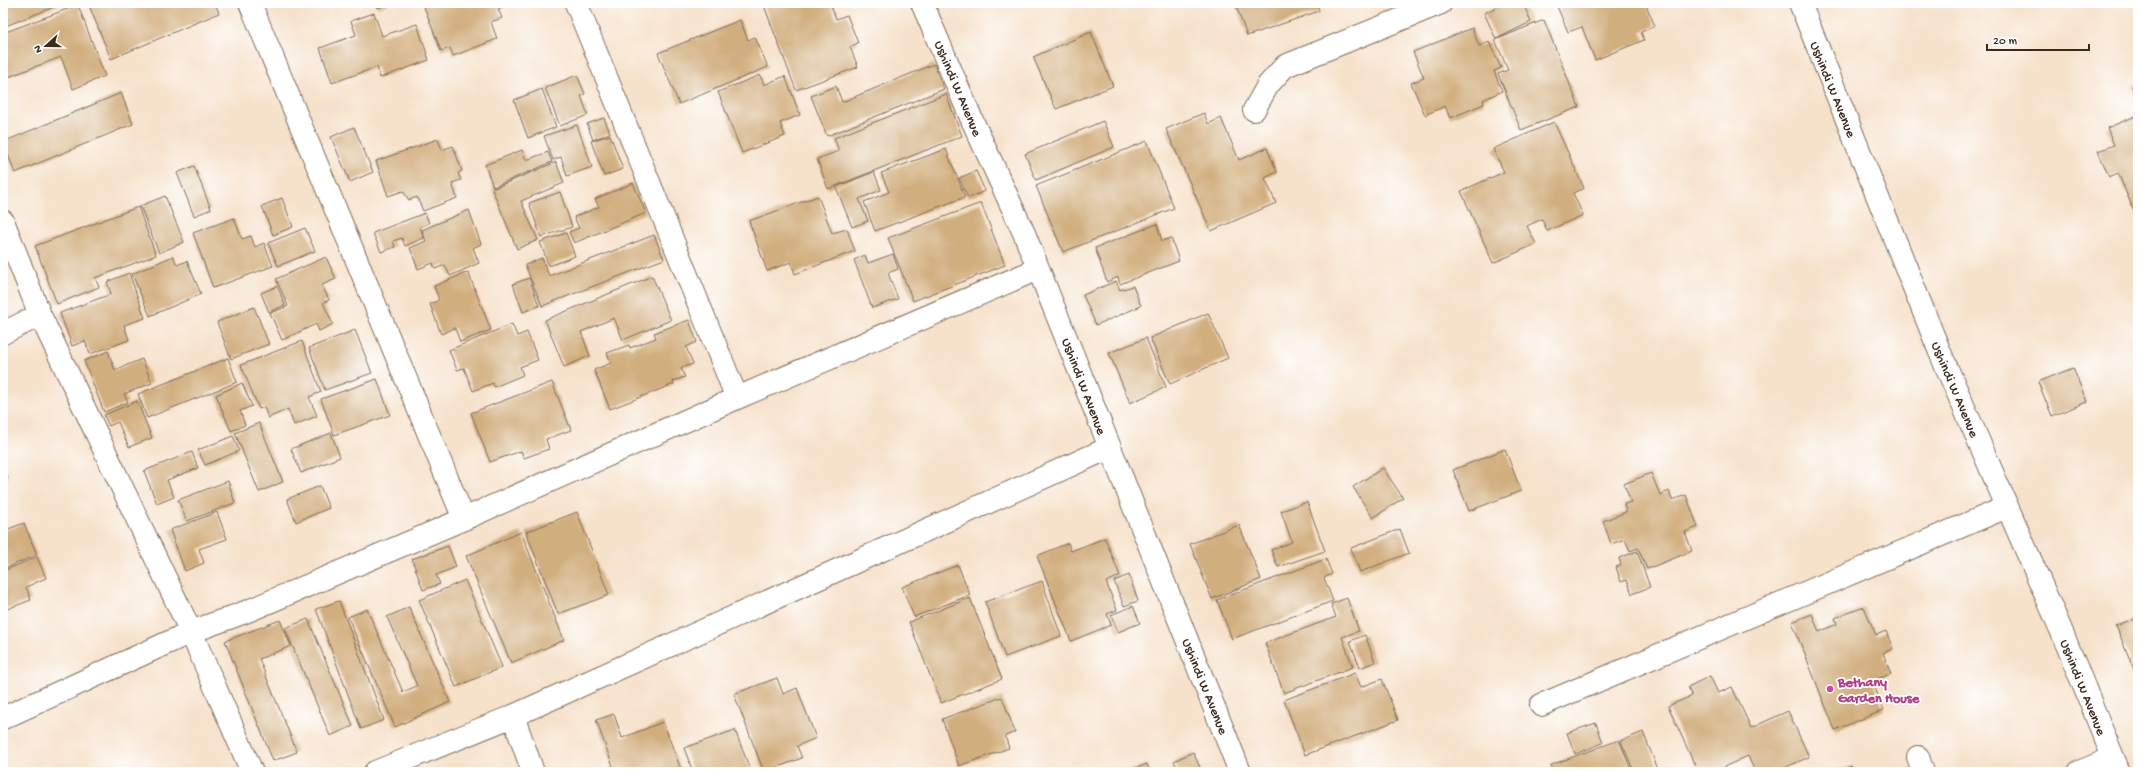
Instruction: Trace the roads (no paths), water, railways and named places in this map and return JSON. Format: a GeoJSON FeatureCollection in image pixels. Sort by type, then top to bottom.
{"type":"FeatureCollection","features":[{"type":"Feature","properties":{"kind":"street"},"geometry":{"type":"LineString","coordinates":[[250,3],[464,519]]}},
{"type":"Feature","properties":{"kind":"street"},"geometry":{"type":"LineString","coordinates":[[576,3],[737,398]]}},
{"type":"Feature","properties":{"kind":"street","name":"Ushindi W Avenue"},"geometry":{"type":"LineString","coordinates":[[922,3],[981,141],[1024,233],[1083,377],[1109,448],[1240,772]]}},
{"type":"Feature","properties":{"kind":"street"},"geometry":{"type":"LineString","coordinates":[[1254,110],[1268,85],[1285,66],[1441,3]]}},
{"type":"Feature","properties":{"kind":"street","name":"Ushindi W Avenue"},"geometry":{"type":"LineString","coordinates":[[1800,3],[1936,342],[2061,630],[2116,765]]}},
{"type":"Feature","properties":{"kind":"street"},"geometry":{"type":"LineString","coordinates":[[3,221],[40,315],[190,632],[252,772]]}},
{"type":"Feature","properties":{"kind":"street"},"geometry":{"type":"LineString","coordinates":[[3,718],[190,632],[248,611],[464,519],[737,398],[1038,269]]}},
{"type":"Feature","properties":{"kind":"street"},"geometry":{"type":"LineString","coordinates":[[3,333],[40,315]]}},
{"type":"Feature","properties":{"kind":"street"},"geometry":{"type":"LineString","coordinates":[[375,772],[513,716],[1109,448]]}},
{"type":"Feature","properties":{"kind":"street"},"geometry":{"type":"LineString","coordinates":[[1541,705],[2007,507]]}},
{"type":"Feature","properties":{"kind":"street"},"geometry":{"type":"LineString","coordinates":[[513,716],[533,772]]}},
{"type":"Feature","properties":{"kind":"street"},"geometry":{"type":"LineString","coordinates":[[2079,772],[2116,765]]}},
{"type":"Feature","properties":{"kind":"place","name":"Bethany Garden House"},"geometry":{"type":"Point","coordinates":[1830,689]}}]}
